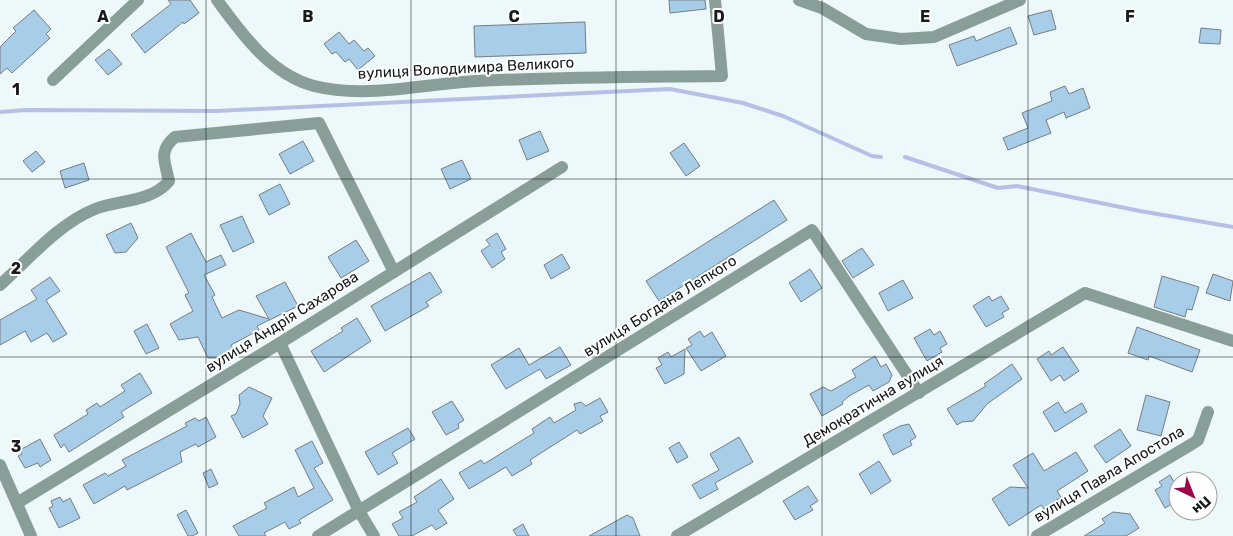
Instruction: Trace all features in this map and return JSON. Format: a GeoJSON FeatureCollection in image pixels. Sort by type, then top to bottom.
{"type":"FeatureCollection","features":[{"type":"Feature","properties":{"kind":"street"},"geometry":{"type":"LineString","coordinates":[[53,80],[138,0]]}},
{"type":"Feature","properties":{"kind":"street","name":"вулиця Володимира Великого"},"geometry":{"type":"LineString","coordinates":[[217,0],[248,42],[283,72],[314,86],[361,91],[476,81],[722,76],[715,0]]}},
{"type":"Feature","properties":{"kind":"street"},"geometry":{"type":"LineString","coordinates":[[799,0],[822,8],[866,34],[901,39],[934,37],[1020,0]]}},
{"type":"Feature","properties":{"kind":"street"},"geometry":{"type":"LineString","coordinates":[[0,285],[66,226],[95,210],[158,192],[169,181],[163,154],[167,144],[175,137],[319,123],[394,272]]}},
{"type":"Feature","properties":{"kind":"street","name":"вулиця Андрія Сахарова"},"geometry":{"type":"LineString","coordinates":[[17,503],[280,343],[562,167]]}},
{"type":"Feature","properties":{"kind":"street","name":"вулиця Богдана Лепкого"},"geometry":{"type":"LineString","coordinates":[[318,536],[812,230],[919,393]]}},
{"type":"Feature","properties":{"kind":"street","name":"Демократична вулиця"},"geometry":{"type":"LineString","coordinates":[[678,536],[1085,293],[1233,340]]}},
{"type":"Feature","properties":{"kind":"street"},"geometry":{"type":"LineString","coordinates":[[280,343],[359,511],[374,536]]}},
{"type":"Feature","properties":{"kind":"street","name":"вулиця Павла Апостола"},"geometry":{"type":"LineString","coordinates":[[1036,536],[1198,440],[1208,412]]}},
{"type":"Feature","properties":{"kind":"street"},"geometry":{"type":"LineString","coordinates":[[0,465],[31,536]]}},
{"type":"Feature","properties":{"kind":"building"},"geometry":{"type":"Polygon","coordinates":[[[168,0],[190,0],[199,13],[184,24],[183,22],[145,53],[131,35],[171,4],[168,0]]]}},
{"type":"Feature","properties":{"kind":"building"},"geometry":{"type":"Polygon","coordinates":[[[669,0],[705,0],[706,9],[670,13],[669,0]]]}},
{"type":"Feature","properties":{"kind":"building"},"geometry":{"type":"Polygon","coordinates":[[[34,10],[51,29],[46,34],[50,38],[12,73],[7,68],[0,74],[0,47],[16,31],[13,28],[34,10]]]}},
{"type":"Feature","properties":{"kind":"building"},"geometry":{"type":"Polygon","coordinates":[[[1051,10],[1056,29],[1034,35],[1028,16],[1051,10]]]}},
{"type":"Feature","properties":{"kind":"building"},"geometry":{"type":"Polygon","coordinates":[[[585,22],[586,53],[475,57],[474,26],[585,22]]]}},
{"type":"Feature","properties":{"kind":"building"},"geometry":{"type":"Polygon","coordinates":[[[1010,27],[1017,44],[957,66],[949,45],[974,36],[976,41],[1010,27]]]}},
{"type":"Feature","properties":{"kind":"building"},"geometry":{"type":"Polygon","coordinates":[[[1201,28],[1221,30],[1220,44],[1199,43],[1201,28]]]}},
{"type":"Feature","properties":{"kind":"building"},"geometry":{"type":"Polygon","coordinates":[[[339,32],[349,44],[354,40],[364,51],[368,48],[375,56],[358,70],[349,59],[345,62],[336,52],[332,54],[324,44],[339,32]]]}},
{"type":"Feature","properties":{"kind":"building"},"geometry":{"type":"Polygon","coordinates":[[[109,49],[122,64],[108,75],[95,60],[109,49]]]}},
{"type":"Feature","properties":{"kind":"building"},"geometry":{"type":"Polygon","coordinates":[[[1065,86],[1069,94],[1083,88],[1090,108],[1066,118],[1064,112],[1046,120],[1051,133],[1008,150],[1003,138],[1028,128],[1022,113],[1052,101],[1050,92],[1065,86]]]}},
{"type":"Feature","properties":{"kind":"building"},"geometry":{"type":"Polygon","coordinates":[[[540,131],[549,151],[527,160],[519,140],[540,131]]]}},
{"type":"Feature","properties":{"kind":"building"},"geometry":{"type":"Polygon","coordinates":[[[303,141],[314,161],[290,174],[279,154],[303,141]]]}},
{"type":"Feature","properties":{"kind":"building"},"geometry":{"type":"Polygon","coordinates":[[[684,143],[700,166],[686,176],[670,153],[684,143]]]}},
{"type":"Feature","properties":{"kind":"building"},"geometry":{"type":"Polygon","coordinates":[[[36,151],[45,162],[32,172],[23,161],[36,151]]]}},
{"type":"Feature","properties":{"kind":"building"},"geometry":{"type":"Polygon","coordinates":[[[462,160],[471,179],[450,189],[441,169],[462,160]]]}},
{"type":"Feature","properties":{"kind":"building"},"geometry":{"type":"Polygon","coordinates":[[[84,163],[89,180],[65,188],[60,171],[84,163]]]}},
{"type":"Feature","properties":{"kind":"building"},"geometry":{"type":"Polygon","coordinates":[[[280,184],[290,204],[269,215],[259,195],[280,184]]]}},
{"type":"Feature","properties":{"kind":"building"},"geometry":{"type":"Polygon","coordinates":[[[774,200],[787,220],[659,301],[646,281],[774,200]]]}},
{"type":"Feature","properties":{"kind":"building"},"geometry":{"type":"Polygon","coordinates":[[[242,216],[254,242],[233,252],[220,225],[242,216]]]}},
{"type":"Feature","properties":{"kind":"building"},"geometry":{"type":"Polygon","coordinates":[[[131,223],[138,238],[126,252],[115,253],[106,235],[131,223]]]}},
{"type":"Feature","properties":{"kind":"building"},"geometry":{"type":"Polygon","coordinates":[[[191,233],[206,262],[221,255],[226,265],[204,275],[215,295],[212,297],[222,318],[239,310],[269,319],[256,296],[285,282],[298,306],[257,326],[259,330],[231,345],[233,349],[217,358],[208,358],[198,337],[179,340],[170,324],[193,311],[185,295],[189,293],[166,247],[191,233]]]}},
{"type":"Feature","properties":{"kind":"building"},"geometry":{"type":"Polygon","coordinates":[[[497,233],[506,249],[501,252],[505,259],[492,268],[481,251],[490,245],[486,240],[497,233]]]}},
{"type":"Feature","properties":{"kind":"building"},"geometry":{"type":"Polygon","coordinates":[[[356,240],[369,261],[341,278],[328,257],[356,240]]]}},
{"type":"Feature","properties":{"kind":"building"},"geometry":{"type":"Polygon","coordinates":[[[862,248],[874,265],[853,278],[842,261],[862,248]]]}},
{"type":"Feature","properties":{"kind":"building"},"geometry":{"type":"Polygon","coordinates":[[[562,254],[570,268],[551,279],[544,265],[562,254]]]}},
{"type":"Feature","properties":{"kind":"building"},"geometry":{"type":"Polygon","coordinates":[[[810,269],[822,288],[801,302],[789,283],[810,269]]]}},
{"type":"Feature","properties":{"kind":"building"},"geometry":{"type":"Polygon","coordinates":[[[430,272],[442,292],[426,302],[429,306],[385,331],[371,306],[430,272]]]}},
{"type":"Feature","properties":{"kind":"building"},"geometry":{"type":"Polygon","coordinates":[[[1213,274],[1233,281],[1230,301],[1206,293],[1213,274]]]}},
{"type":"Feature","properties":{"kind":"building"},"geometry":{"type":"Polygon","coordinates":[[[1162,276],[1199,287],[1192,310],[1187,309],[1185,317],[1154,307],[1162,276]]]}},
{"type":"Feature","properties":{"kind":"building"},"geometry":{"type":"Polygon","coordinates":[[[50,277],[60,291],[46,300],[67,334],[53,342],[47,333],[31,342],[25,331],[0,345],[0,320],[37,299],[31,290],[50,277]]]}},
{"type":"Feature","properties":{"kind":"building"},"geometry":{"type":"Polygon","coordinates":[[[903,280],[913,298],[888,311],[879,293],[903,280]]]}},
{"type":"Feature","properties":{"kind":"building"},"geometry":{"type":"Polygon","coordinates":[[[989,296],[992,301],[1001,296],[1009,309],[1002,313],[1004,317],[986,327],[973,306],[989,296]]]}},
{"type":"Feature","properties":{"kind":"building"},"geometry":{"type":"Polygon","coordinates":[[[357,318],[371,341],[324,372],[311,351],[343,331],[341,328],[357,318]]]}},
{"type":"Feature","properties":{"kind":"building"},"geometry":{"type":"Polygon","coordinates":[[[147,324],[159,348],[146,354],[134,331],[147,324]]]}},
{"type":"Feature","properties":{"kind":"building"},"geometry":{"type":"Polygon","coordinates":[[[1137,327],[1200,350],[1192,372],[1149,356],[1148,360],[1128,353],[1137,327]]]}},
{"type":"Feature","properties":{"kind":"building"},"geometry":{"type":"Polygon","coordinates":[[[930,329],[934,335],[940,331],[947,344],[940,348],[942,352],[927,361],[914,338],[930,329]]]}},
{"type":"Feature","properties":{"kind":"building"},"geometry":{"type":"Polygon","coordinates":[[[700,331],[704,337],[712,332],[726,356],[701,371],[686,348],[692,345],[688,339],[700,331]]]}},
{"type":"Feature","properties":{"kind":"building"},"geometry":{"type":"Polygon","coordinates":[[[560,347],[571,365],[546,379],[540,369],[506,389],[491,365],[519,348],[529,365],[560,347]]]}},
{"type":"Feature","properties":{"kind":"building"},"geometry":{"type":"Polygon","coordinates":[[[1063,347],[1079,371],[1064,381],[1060,375],[1051,381],[1037,359],[1049,351],[1051,355],[1063,347]]]}},
{"type":"Feature","properties":{"kind":"building"},"geometry":{"type":"Polygon","coordinates":[[[685,349],[684,374],[665,384],[656,368],[662,365],[658,358],[668,352],[671,357],[685,349]]]}},
{"type":"Feature","properties":{"kind":"building"},"geometry":{"type":"Polygon","coordinates":[[[875,356],[881,367],[886,364],[892,375],[889,382],[873,391],[869,385],[849,396],[842,402],[843,404],[822,416],[810,394],[823,387],[831,391],[856,377],[852,370],[875,356]]]}},
{"type":"Feature","properties":{"kind":"building"},"geometry":{"type":"Polygon","coordinates":[[[1012,364],[1022,379],[987,404],[973,421],[962,422],[957,425],[947,409],[986,386],[984,384],[1012,364]]]}},
{"type":"Feature","properties":{"kind":"building"},"geometry":{"type":"Polygon","coordinates":[[[140,373],[152,393],[121,412],[124,417],[69,452],[64,444],[61,448],[54,435],[88,414],[86,410],[97,403],[100,407],[125,391],[121,385],[140,373]]]}},
{"type":"Feature","properties":{"kind":"building"},"geometry":{"type":"Polygon","coordinates":[[[249,387],[272,398],[263,416],[268,424],[243,438],[231,416],[236,414],[240,404],[239,395],[249,387]]]}},
{"type":"Feature","properties":{"kind":"building"},"geometry":{"type":"Polygon","coordinates":[[[1146,395],[1170,402],[1161,436],[1137,430],[1146,395]]]}},
{"type":"Feature","properties":{"kind":"building"},"geometry":{"type":"Polygon","coordinates":[[[600,398],[608,412],[600,416],[603,421],[580,434],[577,430],[530,460],[532,464],[512,476],[506,467],[469,489],[459,473],[481,460],[484,464],[534,433],[532,429],[550,417],[554,423],[576,410],[574,404],[581,402],[586,406],[600,398]]]}},
{"type":"Feature","properties":{"kind":"building"},"geometry":{"type":"Polygon","coordinates":[[[452,401],[464,420],[458,424],[459,428],[446,435],[432,412],[452,401]]]}},
{"type":"Feature","properties":{"kind":"building"},"geometry":{"type":"Polygon","coordinates":[[[1058,402],[1065,413],[1082,403],[1087,412],[1055,432],[1043,412],[1058,402]]]}},
{"type":"Feature","properties":{"kind":"building"},"geometry":{"type":"Polygon","coordinates":[[[206,417],[216,437],[198,447],[196,444],[180,452],[182,462],[127,490],[125,486],[94,504],[83,485],[105,473],[108,476],[126,466],[122,460],[187,426],[185,423],[195,418],[199,421],[206,417]]]}},
{"type":"Feature","properties":{"kind":"building"},"geometry":{"type":"Polygon","coordinates":[[[909,424],[916,437],[910,441],[912,445],[893,455],[883,435],[900,426],[909,424]]]}},
{"type":"Feature","properties":{"kind":"building"},"geometry":{"type":"Polygon","coordinates":[[[408,428],[415,439],[392,453],[398,463],[378,475],[365,452],[408,428]]]}},
{"type":"Feature","properties":{"kind":"building"},"geometry":{"type":"Polygon","coordinates":[[[1120,429],[1131,446],[1106,463],[1094,446],[1120,429]]]}},
{"type":"Feature","properties":{"kind":"building"},"geometry":{"type":"Polygon","coordinates":[[[739,437],[753,462],[715,483],[718,489],[700,499],[692,485],[719,470],[710,454],[739,437]]]}},
{"type":"Feature","properties":{"kind":"building"},"geometry":{"type":"Polygon","coordinates":[[[40,439],[51,460],[40,467],[38,463],[25,468],[18,456],[22,454],[20,450],[40,439]]]}},
{"type":"Feature","properties":{"kind":"building"},"geometry":{"type":"Polygon","coordinates":[[[312,441],[323,463],[314,468],[333,500],[299,520],[301,523],[289,529],[285,522],[264,533],[266,536],[239,536],[233,526],[267,508],[264,503],[294,487],[298,497],[314,488],[295,450],[312,441]]]}},
{"type":"Feature","properties":{"kind":"building"},"geometry":{"type":"Polygon","coordinates":[[[679,442],[688,457],[677,463],[669,448],[679,442]]]}},
{"type":"Feature","properties":{"kind":"building"},"geometry":{"type":"Polygon","coordinates":[[[1076,452],[1088,471],[1057,491],[1061,497],[1044,509],[1041,505],[1009,526],[992,499],[1010,487],[1028,488],[1013,465],[1033,453],[1044,471],[1076,452]]]}},
{"type":"Feature","properties":{"kind":"building"},"geometry":{"type":"Polygon","coordinates":[[[879,461],[891,481],[871,494],[859,474],[879,461]]]}},
{"type":"Feature","properties":{"kind":"building"},"geometry":{"type":"Polygon","coordinates":[[[211,469],[218,484],[209,488],[203,473],[211,469]]]}},
{"type":"Feature","properties":{"kind":"building"},"geometry":{"type":"Polygon","coordinates":[[[1168,476],[1168,506],[1165,508],[1155,490],[1162,486],[1159,482],[1168,476]]]}},
{"type":"Feature","properties":{"kind":"building"},"geometry":{"type":"Polygon","coordinates":[[[441,479],[454,499],[438,510],[447,523],[436,530],[432,525],[412,536],[399,536],[392,524],[403,518],[399,512],[417,502],[414,497],[441,479]]]}},
{"type":"Feature","properties":{"kind":"building"},"geometry":{"type":"Polygon","coordinates":[[[808,486],[818,501],[810,506],[813,510],[795,520],[783,501],[808,486]]]}},
{"type":"Feature","properties":{"kind":"building"},"geometry":{"type":"Polygon","coordinates":[[[60,497],[63,502],[70,498],[80,518],[59,528],[49,508],[53,506],[51,501],[60,497]]]}},
{"type":"Feature","properties":{"kind":"building"},"geometry":{"type":"Polygon","coordinates":[[[186,510],[198,533],[192,536],[188,536],[177,515],[186,510]]]}},
{"type":"Feature","properties":{"kind":"building"},"geometry":{"type":"Polygon","coordinates":[[[1113,512],[1130,514],[1139,528],[1126,536],[1084,536],[1105,523],[1102,519],[1113,512]]]}},
{"type":"Feature","properties":{"kind":"building"},"geometry":{"type":"Polygon","coordinates":[[[627,515],[633,518],[640,536],[589,536],[627,515]]]}},
{"type":"Feature","properties":{"kind":"building"},"geometry":{"type":"Polygon","coordinates":[[[523,524],[529,536],[517,536],[513,530],[523,524]]]}},
{"type":"Feature","properties":{"kind":"waterway"},"geometry":{"type":"LineString","coordinates":[[0,112],[26,110],[217,111],[670,89],[743,103],[783,116],[872,156],[881,157]]}},
{"type":"Feature","properties":{"kind":"waterway"},"geometry":{"type":"LineString","coordinates":[[905,157],[998,188],[1017,186],[1140,211],[1233,227]]}}]}
